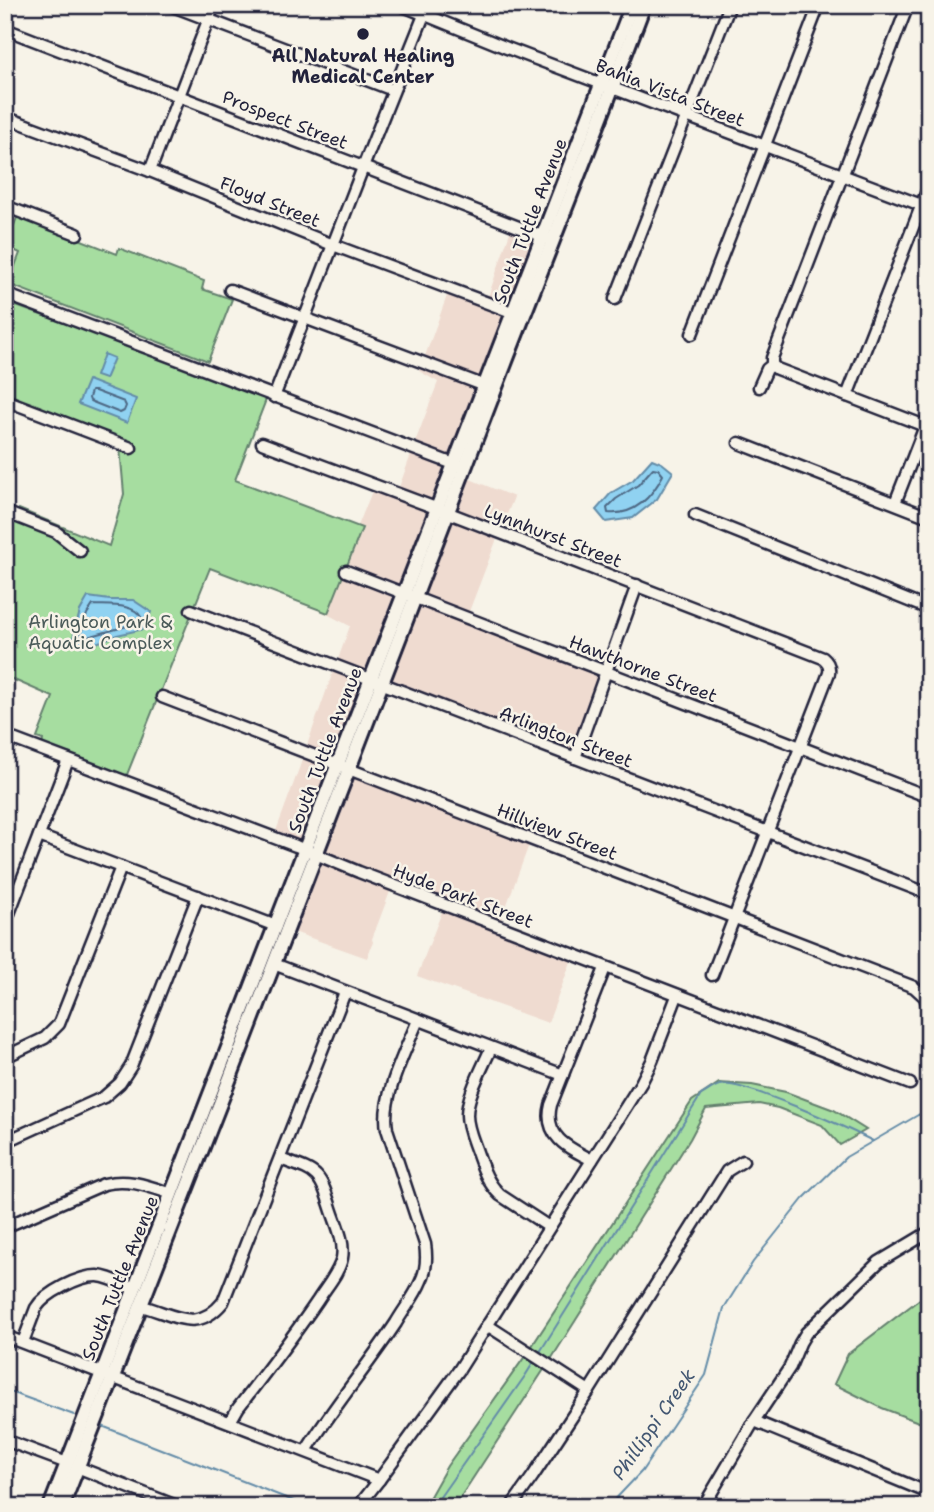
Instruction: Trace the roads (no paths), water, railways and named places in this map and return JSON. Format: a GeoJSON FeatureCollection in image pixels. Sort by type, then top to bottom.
{"type":"FeatureCollection","features":[{"type":"Feature","properties":{"kind":"main road","name":"South Tuttle Avenue"},"geometry":{"type":"LineString","coordinates":[[608,86],[632,5]]}},
{"type":"Feature","properties":{"kind":"main road","name":"South Tuttle Avenue"},"geometry":{"type":"LineString","coordinates":[[107,1374],[141,1306],[274,964],[310,852],[343,766],[608,86],[644,5]]}},
{"type":"Feature","properties":{"kind":"main road","name":"South Tuttle Avenue"},"geometry":{"type":"LineString","coordinates":[[50,1507],[72,1465],[107,1374],[134,1289],[276,926],[310,852]]}},
{"type":"Feature","properties":{"kind":"main road","name":"South Tuttle Avenue"},"geometry":{"type":"LineString","coordinates":[[62,1507],[72,1465]]}},
{"type":"Feature","properties":{"kind":"street"},"geometry":{"type":"LineString","coordinates":[[170,5],[393,90]]}},
{"type":"Feature","properties":{"kind":"street"},"geometry":{"type":"LineString","coordinates":[[150,172],[214,5]]}},
{"type":"Feature","properties":{"kind":"street","name":"Bahia Vista Street"},"geometry":{"type":"LineString","coordinates":[[401,5],[426,10],[608,86],[925,207]]}},
{"type":"Feature","properties":{"kind":"street"},"geometry":{"type":"LineString","coordinates":[[615,299],[730,5]]}},
{"type":"Feature","properties":{"kind":"street"},"geometry":{"type":"LineString","coordinates":[[692,334],[819,5]]}},
{"type":"Feature","properties":{"kind":"street"},"geometry":{"type":"LineString","coordinates":[[772,365],[772,358],[908,5]]}},
{"type":"Feature","properties":{"kind":"street"},"geometry":{"type":"LineString","coordinates":[[274,397],[426,10]]}},
{"type":"Feature","properties":{"kind":"street","name":"Prospect Street"},"geometry":{"type":"LineString","coordinates":[[5,29],[548,239]]}},
{"type":"Feature","properties":{"kind":"street","name":"Floyd Street"},"geometry":{"type":"LineString","coordinates":[[5,117],[519,315]]}},
{"type":"Feature","properties":{"kind":"street"},"geometry":{"type":"LineString","coordinates":[[847,396],[925,207],[929,186]]}},
{"type":"Feature","properties":{"kind":"street"},"geometry":{"type":"LineString","coordinates":[[5,206],[77,234]]}},
{"type":"Feature","properties":{"kind":"street"},"geometry":{"type":"LineString","coordinates":[[230,290],[490,388]]}},
{"type":"Feature","properties":{"kind":"street"},"geometry":{"type":"LineString","coordinates":[[5,294],[459,466]]}},
{"type":"Feature","properties":{"kind":"street"},"geometry":{"type":"LineString","coordinates":[[759,387],[767,369],[772,365]]}},
{"type":"Feature","properties":{"kind":"street"},"geometry":{"type":"LineString","coordinates":[[772,365],[847,396],[927,421],[895,503]]}},
{"type":"Feature","properties":{"kind":"street"},"geometry":{"type":"LineString","coordinates":[[5,400],[131,448]]}},
{"type":"Feature","properties":{"kind":"street","name":"Lynnhurst Street"},"geometry":{"type":"LineString","coordinates":[[262,443],[823,658],[829,666],[829,673],[800,747]]}},
{"type":"Feature","properties":{"kind":"street"},"geometry":{"type":"LineString","coordinates":[[739,443],[929,517]]}},
{"type":"Feature","properties":{"kind":"street"},"geometry":{"type":"LineString","coordinates":[[5,512],[56,532],[80,551]]}},
{"type":"Feature","properties":{"kind":"street"},"geometry":{"type":"LineString","coordinates":[[695,515],[929,609]]}},
{"type":"Feature","properties":{"kind":"street","name":"Hawthorne Street"},"geometry":{"type":"LineString","coordinates":[[346,571],[929,797]]}},
{"type":"Feature","properties":{"kind":"street"},"geometry":{"type":"LineString","coordinates":[[575,758],[637,585]]}},
{"type":"Feature","properties":{"kind":"street","name":"Arlington Street"},"geometry":{"type":"LineString","coordinates":[[191,610],[929,894]]}},
{"type":"Feature","properties":{"kind":"street","name":"Hillview Street"},"geometry":{"type":"LineString","coordinates":[[162,697],[915,987],[925,997],[929,1010]]}},
{"type":"Feature","properties":{"kind":"street","name":"Hyde Park Street"},"geometry":{"type":"LineString","coordinates":[[5,736],[909,1084]]}},
{"type":"Feature","properties":{"kind":"street"},"geometry":{"type":"LineString","coordinates":[[712,975],[800,747]]}},
{"type":"Feature","properties":{"kind":"street"},"geometry":{"type":"LineString","coordinates":[[5,924],[68,760]]}},
{"type":"Feature","properties":{"kind":"street"},"geometry":{"type":"LineString","coordinates":[[39,836],[276,926]]}},
{"type":"Feature","properties":{"kind":"street"},"geometry":{"type":"LineString","coordinates":[[5,1056],[45,1038],[59,1024],[121,867]]}},
{"type":"Feature","properties":{"kind":"street"},"geometry":{"type":"LineString","coordinates":[[5,1142],[99,1100],[126,1076],[198,896]]}},
{"type":"Feature","properties":{"kind":"street"},"geometry":{"type":"LineString","coordinates":[[274,964],[563,1075]]}},
{"type":"Feature","properties":{"kind":"street"},"geometry":{"type":"LineString","coordinates":[[592,1160],[561,1142],[552,1131],[549,1116],[605,968]]}},
{"type":"Feature","properties":{"kind":"street"},"geometry":{"type":"LineString","coordinates":[[141,1306],[178,1319],[204,1318],[218,1308],[227,1295],[345,992]]}},
{"type":"Feature","properties":{"kind":"street"},"geometry":{"type":"LineString","coordinates":[[358,1507],[436,1403],[592,1160],[646,1073],[677,996]]}},
{"type":"Feature","properties":{"kind":"street"},"geometry":{"type":"LineString","coordinates":[[306,1451],[374,1356],[418,1288],[425,1272],[425,1244],[387,1129],[385,1115],[388,1095],[418,1020]]}},
{"type":"Feature","properties":{"kind":"street"},"geometry":{"type":"LineString","coordinates":[[491,1048],[470,1100],[467,1116],[469,1126],[485,1175],[500,1195],[549,1227]]}},
{"type":"Feature","properties":{"kind":"street"},"geometry":{"type":"LineString","coordinates":[[230,1422],[330,1282],[342,1257],[341,1240],[322,1182],[307,1168],[280,1159]]}},
{"type":"Feature","properties":{"kind":"street"},"geometry":{"type":"LineString","coordinates":[[511,1507],[589,1391],[727,1171],[743,1161]]}},
{"type":"Feature","properties":{"kind":"street"},"geometry":{"type":"LineString","coordinates":[[5,1227],[112,1182],[137,1182],[172,1194]]}},
{"type":"Feature","properties":{"kind":"street"},"geometry":{"type":"LineString","coordinates":[[703,1507],[790,1367],[800,1343],[811,1328],[879,1262],[929,1232]]}},
{"type":"Feature","properties":{"kind":"street"},"geometry":{"type":"LineString","coordinates":[[23,1342],[39,1303],[50,1293],[81,1279],[95,1276],[134,1289]]}},
{"type":"Feature","properties":{"kind":"street"},"geometry":{"type":"LineString","coordinates":[[487,1325],[589,1391]]}},
{"type":"Feature","properties":{"kind":"street"},"geometry":{"type":"LineString","coordinates":[[5,1336],[379,1480]]}},
{"type":"Feature","properties":{"kind":"street"},"geometry":{"type":"LineString","coordinates":[[754,1421],[929,1493]]}},
{"type":"Feature","properties":{"kind":"street"},"geometry":{"type":"LineString","coordinates":[[5,1440],[179,1507]]}},
{"type":"Feature","properties":{"kind":"water"},"geometry":{"type":"Polygon","coordinates":[[[104,354],[114,358],[105,379],[96,376],[104,354]]]}},
{"type":"Feature","properties":{"kind":"water"},"geometry":{"type":"Polygon","coordinates":[[[88,380],[136,399],[127,423],[78,404],[88,380]]]}},
{"type":"Feature","properties":{"kind":"water"},"geometry":{"type":"Polygon","coordinates":[[[652,459],[673,472],[657,499],[633,518],[606,522],[596,510],[611,493],[633,480],[652,459]]]}},
{"type":"Feature","properties":{"kind":"water"},"geometry":{"type":"Polygon","coordinates":[[[88,597],[133,600],[151,612],[144,629],[79,646],[73,638],[80,611],[88,597]]]}},
{"type":"Feature","properties":{"kind":"waterway"},"geometry":{"type":"LineString","coordinates":[[538,1355],[701,1095],[720,1085],[732,1085],[795,1106],[873,1141]]}},
{"type":"Feature","properties":{"kind":"waterway","name":"Phillippi Creek"},"geometry":{"type":"LineString","coordinates":[[608,1507],[642,1471],[706,1375],[724,1308],[753,1262],[803,1199],[846,1157],[929,1110]]}},
{"type":"Feature","properties":{"kind":"waterway"},"geometry":{"type":"LineString","coordinates":[[433,1507],[535,1360]]}},
{"type":"Feature","properties":{"kind":"waterway"},"geometry":{"type":"LineString","coordinates":[[5,1390],[74,1415]]}},
{"type":"Feature","properties":{"kind":"waterway"},"geometry":{"type":"LineString","coordinates":[[102,1426],[309,1507]]}},
{"type":"Feature","properties":{"kind":"place","name":"All Natural Healing Medical Center"},"geometry":{"type":"Point","coordinates":[363,34]}},
{"type":"Feature","properties":{"kind":"park label","name":"Arlington Park & Aquatic Complex"},"geometry":{"type":"Point","coordinates":[100,632]}}]}
